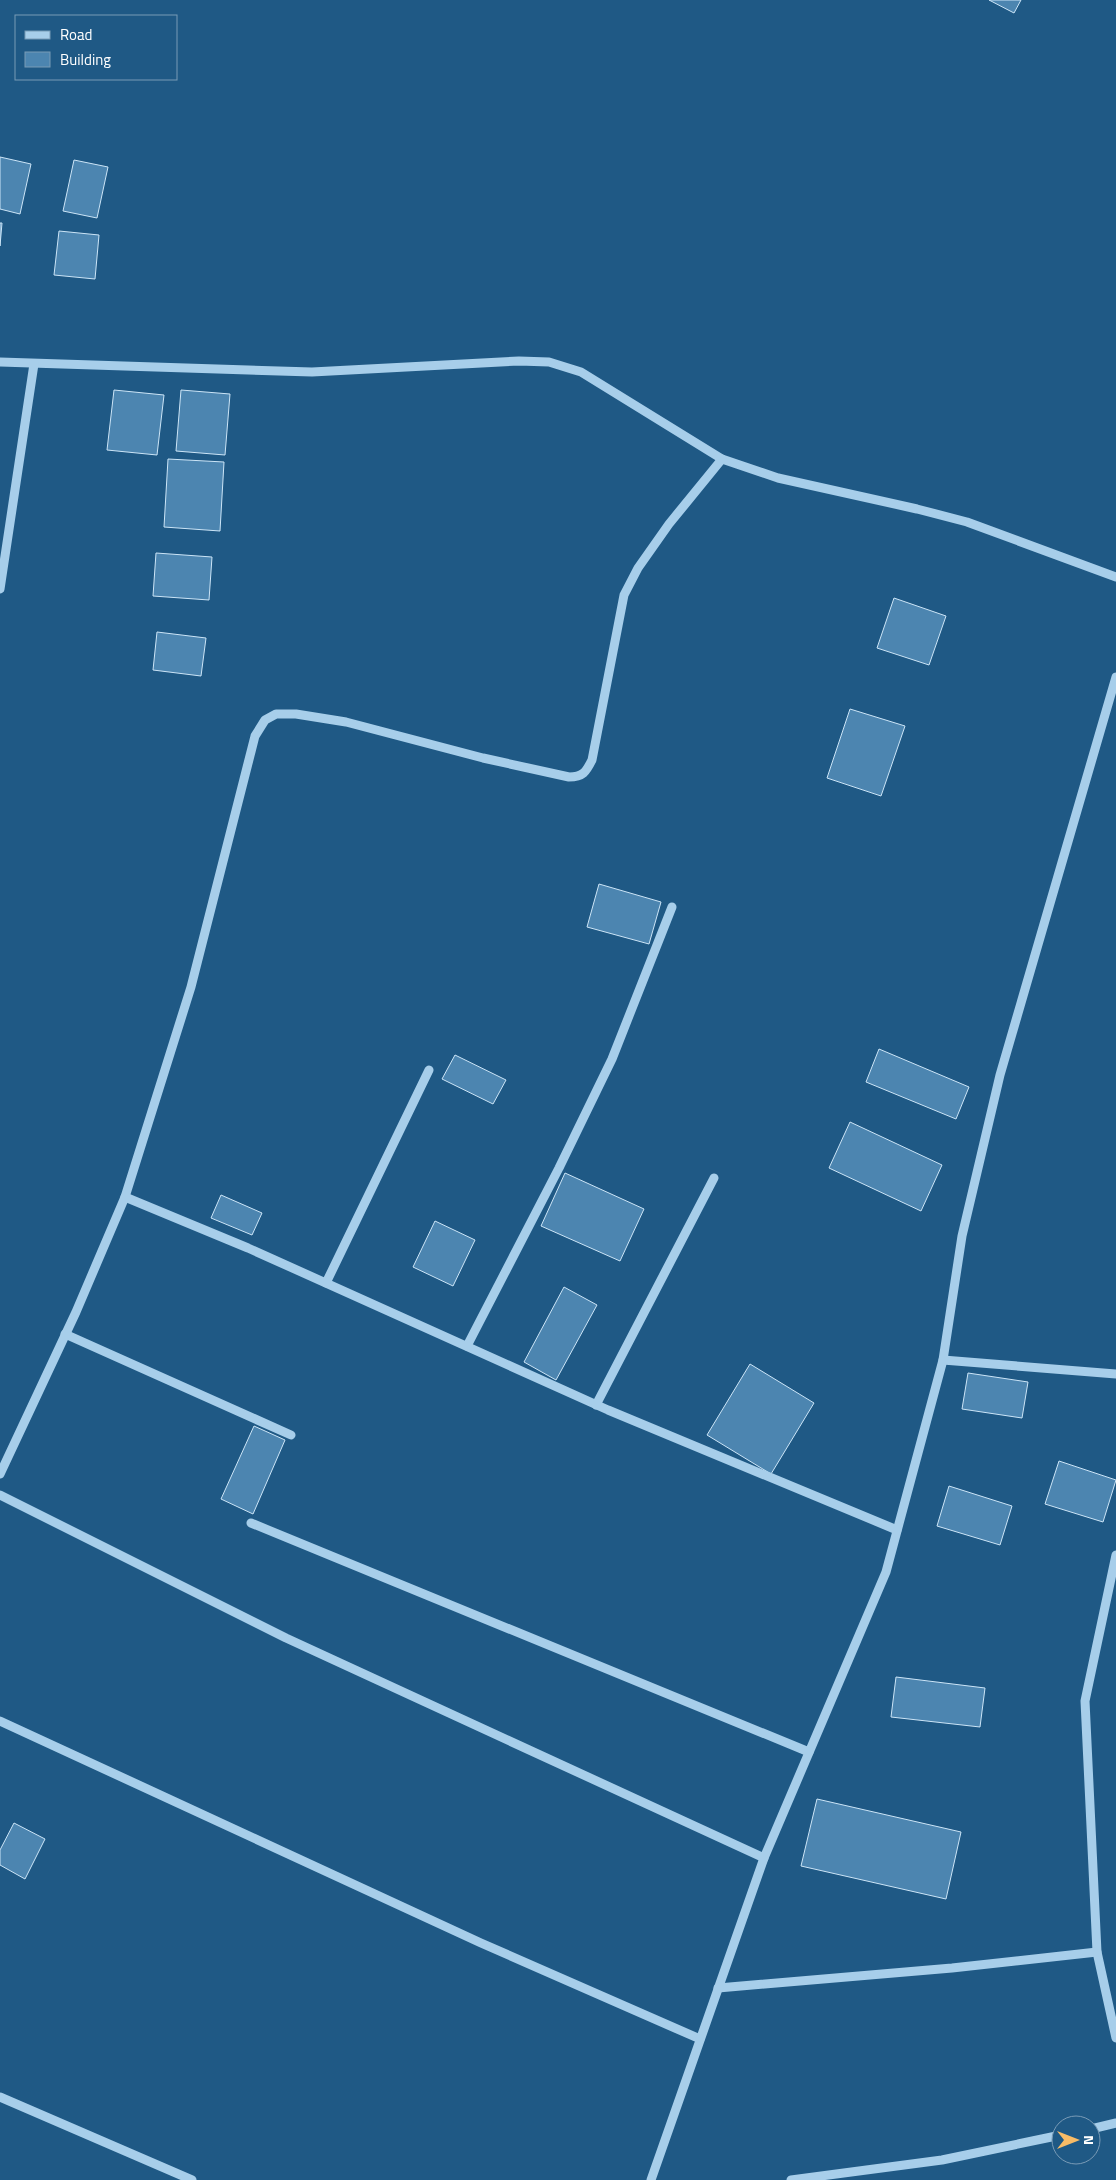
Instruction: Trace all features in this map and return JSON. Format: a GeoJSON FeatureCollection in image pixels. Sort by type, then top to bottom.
{"type":"FeatureCollection","features":[{"type":"Feature","properties":{"kind":"street"},"geometry":{"type":"LineString","coordinates":[[0,362],[312,372],[519,361],[549,362],[581,372],[722,459],[778,478],[967,522],[1116,577]]}},
{"type":"Feature","properties":{"kind":"street"},"geometry":{"type":"LineString","coordinates":[[0,589],[34,364]]}},
{"type":"Feature","properties":{"kind":"street"},"geometry":{"type":"LineString","coordinates":[[0,1474],[65,1334],[125,1197],[191,987],[255,736],[265,720],[276,714],[296,714],[346,722],[483,758],[569,777],[579,777],[586,772],[592,760],[624,595],[638,568],[669,524],[722,459]]}},
{"type":"Feature","properties":{"kind":"street"},"geometry":{"type":"LineString","coordinates":[[651,2180],[764,1858],[886,1572],[943,1360],[962,1236],[1000,1075],[1116,677]]}},
{"type":"Feature","properties":{"kind":"street"},"geometry":{"type":"LineString","coordinates":[[467,1346],[559,1168],[612,1059],[672,907]]}},
{"type":"Feature","properties":{"kind":"street"},"geometry":{"type":"LineString","coordinates":[[326,1283],[429,1070]]}},
{"type":"Feature","properties":{"kind":"street"},"geometry":{"type":"LineString","coordinates":[[596,1405],[714,1178]]}},
{"type":"Feature","properties":{"kind":"street"},"geometry":{"type":"LineString","coordinates":[[125,1197],[248,1248],[596,1405],[897,1530]]}},
{"type":"Feature","properties":{"kind":"street"},"geometry":{"type":"LineString","coordinates":[[65,1334],[292,1435]]}},
{"type":"Feature","properties":{"kind":"street"},"geometry":{"type":"LineString","coordinates":[[943,1360],[1116,1374]]}},
{"type":"Feature","properties":{"kind":"street"},"geometry":{"type":"LineString","coordinates":[[0,1495],[286,1638],[764,1858]]}},
{"type":"Feature","properties":{"kind":"street"},"geometry":{"type":"LineString","coordinates":[[252,1523],[809,1752]]}},
{"type":"Feature","properties":{"kind":"street"},"geometry":{"type":"LineString","coordinates":[[1116,1555],[1085,1701],[1097,1952],[1116,2038]]}},
{"type":"Feature","properties":{"kind":"street"},"geometry":{"type":"LineString","coordinates":[[0,1721],[481,1943],[700,2040]]}},
{"type":"Feature","properties":{"kind":"street"},"geometry":{"type":"LineString","coordinates":[[718,1988],[952,1968],[1097,1952]]}},
{"type":"Feature","properties":{"kind":"street"},"geometry":{"type":"LineString","coordinates":[[0,2097],[192,2180]]}},
{"type":"Feature","properties":{"kind":"street"},"geometry":{"type":"LineString","coordinates":[[1101,2127],[1116,2123]]}},
{"type":"Feature","properties":{"kind":"street"},"geometry":{"type":"LineString","coordinates":[[791,2180],[942,2160],[1051,2137]]}},
{"type":"Feature","properties":{"kind":"building"},"geometry":{"type":"Polygon","coordinates":[[[989,0],[1021,0],[1014,13],[989,0]]]}},
{"type":"Feature","properties":{"kind":"building"},"geometry":{"type":"Polygon","coordinates":[[[0,157],[31,164],[20,214],[0,209],[0,157]]]}},
{"type":"Feature","properties":{"kind":"building"},"geometry":{"type":"Polygon","coordinates":[[[74,160],[108,167],[97,218],[63,211],[74,160]]]}},
{"type":"Feature","properties":{"kind":"building"},"geometry":{"type":"Polygon","coordinates":[[[0,223],[2,223],[0,246],[0,223]]]}},
{"type":"Feature","properties":{"kind":"building"},"geometry":{"type":"Polygon","coordinates":[[[59,231],[99,235],[95,279],[54,275],[59,231]]]}},
{"type":"Feature","properties":{"kind":"building"},"geometry":{"type":"Polygon","coordinates":[[[114,390],[164,395],[157,455],[107,450],[114,390]]]}},
{"type":"Feature","properties":{"kind":"building"},"geometry":{"type":"Polygon","coordinates":[[[181,390],[230,394],[225,455],[176,451],[181,390]]]}},
{"type":"Feature","properties":{"kind":"building"},"geometry":{"type":"Polygon","coordinates":[[[168,459],[224,462],[220,531],[164,527],[168,459]]]}},
{"type":"Feature","properties":{"kind":"building"},"geometry":{"type":"Polygon","coordinates":[[[156,553],[212,557],[209,600],[153,596],[156,553]]]}},
{"type":"Feature","properties":{"kind":"building"},"geometry":{"type":"Polygon","coordinates":[[[894,598],[946,616],[929,665],[877,648],[894,598]]]}},
{"type":"Feature","properties":{"kind":"building"},"geometry":{"type":"Polygon","coordinates":[[[157,632],[206,638],[201,676],[153,670],[157,632]]]}},
{"type":"Feature","properties":{"kind":"building"},"geometry":{"type":"Polygon","coordinates":[[[850,709],[905,726],[881,796],[827,778],[850,709]]]}},
{"type":"Feature","properties":{"kind":"building"},"geometry":{"type":"Polygon","coordinates":[[[599,884],[661,902],[649,944],[587,927],[599,884]]]}},
{"type":"Feature","properties":{"kind":"building"},"geometry":{"type":"Polygon","coordinates":[[[879,1049],[969,1087],[956,1119],[866,1082],[879,1049]]]}},
{"type":"Feature","properties":{"kind":"building"},"geometry":{"type":"Polygon","coordinates":[[[455,1055],[506,1080],[493,1104],[442,1079],[455,1055]]]}},
{"type":"Feature","properties":{"kind":"building"},"geometry":{"type":"Polygon","coordinates":[[[850,1122],[942,1165],[921,1211],[829,1168],[850,1122]]]}},
{"type":"Feature","properties":{"kind":"building"},"geometry":{"type":"Polygon","coordinates":[[[565,1173],[644,1209],[620,1261],[541,1226],[565,1173]]]}},
{"type":"Feature","properties":{"kind":"building"},"geometry":{"type":"Polygon","coordinates":[[[221,1195],[262,1213],[252,1235],[211,1218],[221,1195]]]}},
{"type":"Feature","properties":{"kind":"building"},"geometry":{"type":"Polygon","coordinates":[[[435,1221],[475,1240],[453,1286],[413,1267],[435,1221]]]}},
{"type":"Feature","properties":{"kind":"building"},"geometry":{"type":"Polygon","coordinates":[[[564,1287],[597,1305],[556,1380],[524,1362],[564,1287]]]}},
{"type":"Feature","properties":{"kind":"building"},"geometry":{"type":"Polygon","coordinates":[[[750,1364],[814,1403],[771,1474],[707,1435],[750,1364]]]}},
{"type":"Feature","properties":{"kind":"building"},"geometry":{"type":"Polygon","coordinates":[[[968,1373],[1028,1382],[1022,1418],[962,1409],[968,1373]]]}},
{"type":"Feature","properties":{"kind":"building"},"geometry":{"type":"Polygon","coordinates":[[[254,1426],[285,1440],[253,1514],[221,1499],[254,1426]]]}},
{"type":"Feature","properties":{"kind":"building"},"geometry":{"type":"Polygon","coordinates":[[[1059,1461],[1116,1480],[1103,1522],[1045,1504],[1059,1461]]]}},
{"type":"Feature","properties":{"kind":"building"},"geometry":{"type":"Polygon","coordinates":[[[949,1486],[1012,1506],[1000,1545],[937,1526],[949,1486]]]}},
{"type":"Feature","properties":{"kind":"building"},"geometry":{"type":"Polygon","coordinates":[[[896,1677],[985,1688],[980,1727],[891,1717],[896,1677]]]}},
{"type":"Feature","properties":{"kind":"building"},"geometry":{"type":"Polygon","coordinates":[[[817,1799],[961,1832],[946,1899],[801,1866],[817,1799]]]}},
{"type":"Feature","properties":{"kind":"building"},"geometry":{"type":"Polygon","coordinates":[[[14,1823],[45,1839],[25,1879],[0,1865],[0,1850],[14,1823]]]}}]}
